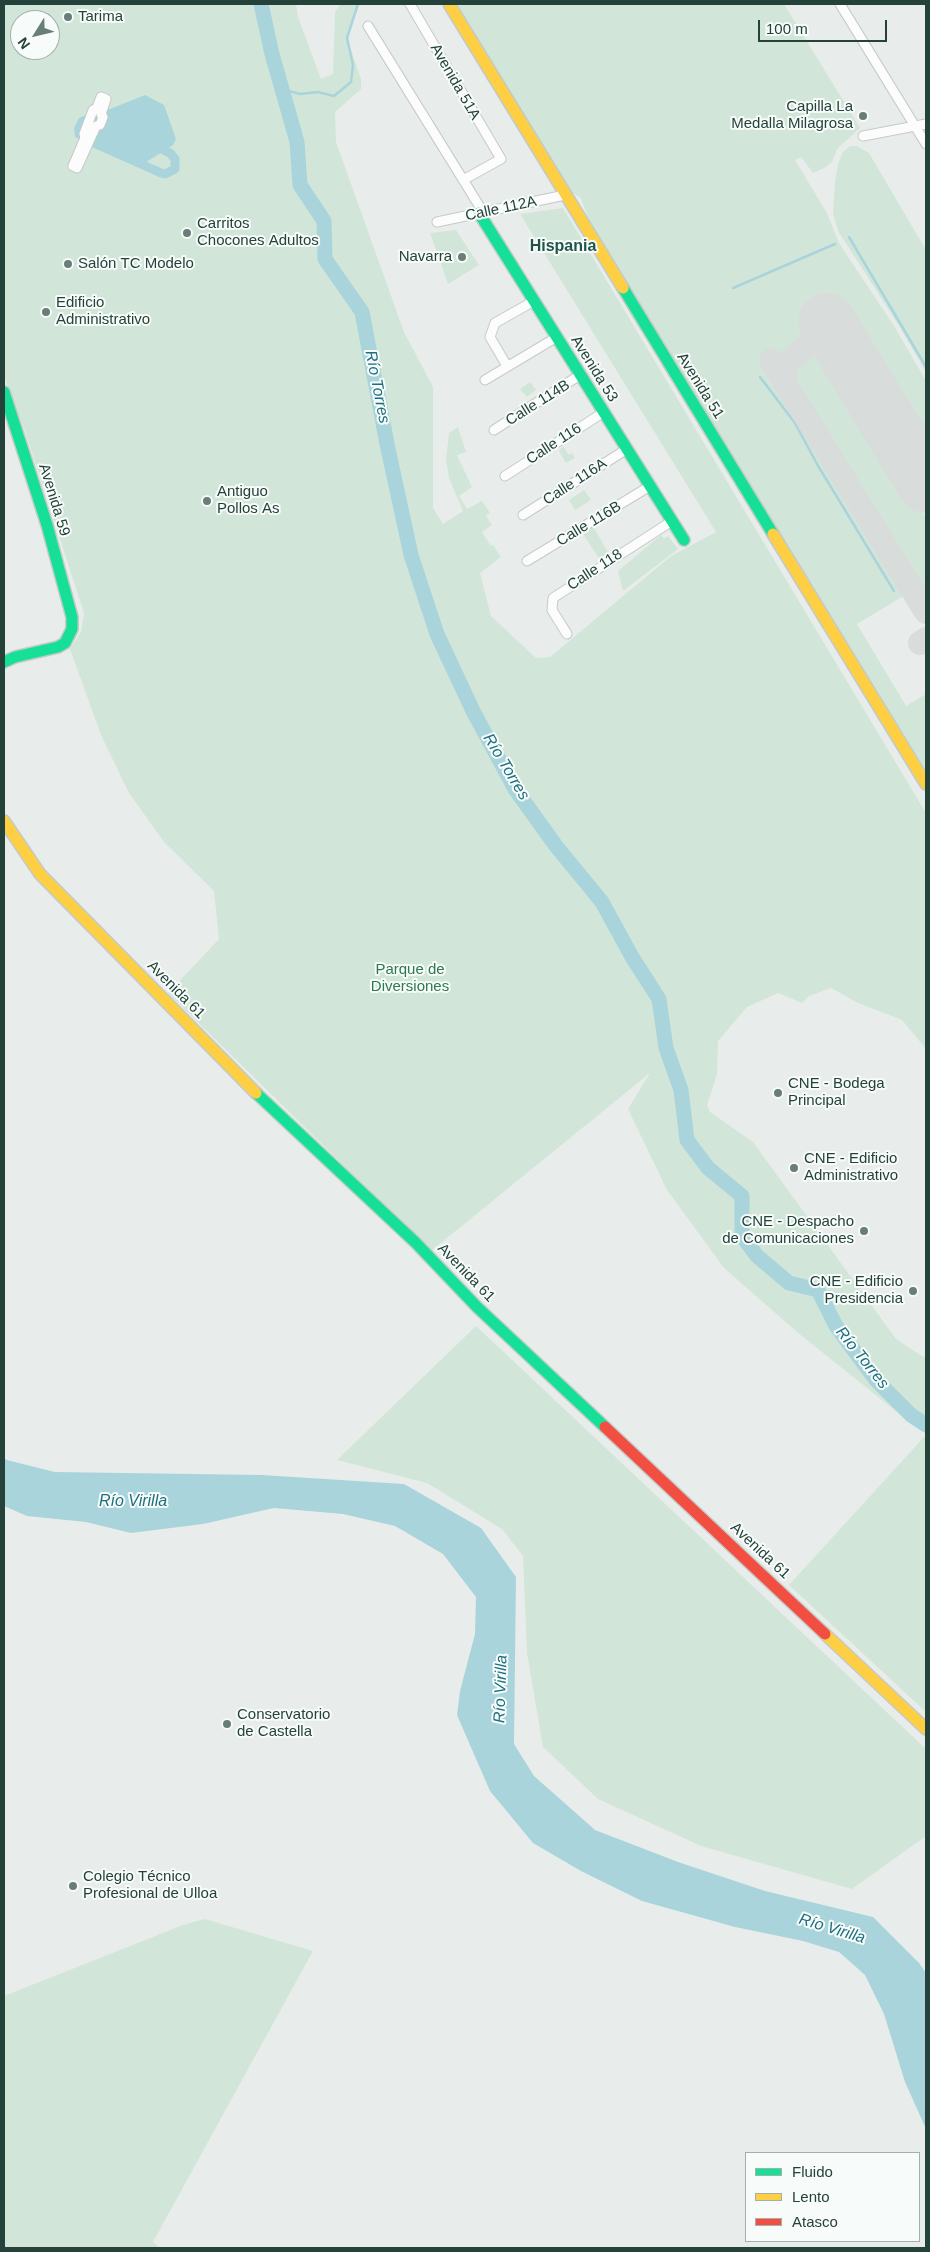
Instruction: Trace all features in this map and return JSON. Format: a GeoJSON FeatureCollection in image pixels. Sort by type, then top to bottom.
{"type":"FeatureCollection","features":[{"type":"Feature","properties":{"kind":"street","name":"Avenida 51A"},"geometry":{"type":"LineString","coordinates":[[410,4],[501,159],[463,180]]}},
{"type":"Feature","properties":{"kind":"street","name":"Avenida 51"},"geometry":{"type":"LineString","coordinates":[[449,4],[926,784]]}},
{"type":"Feature","properties":{"kind":"street"},"geometry":{"type":"LineString","coordinates":[[840,4],[926,144]]}},
{"type":"Feature","properties":{"kind":"street","name":"Avenida 53"},"geometry":{"type":"LineString","coordinates":[[368,26],[463,180],[534,301],[684,540]]}},
{"type":"Feature","properties":{"kind":"street"},"geometry":{"type":"LineString","coordinates":[[102,96],[106,99],[100,114],[102,117],[100,125],[96,126],[77,168],[73,166],[86,138],[84,134],[93,110],[97,108],[102,96]]}},
{"type":"Feature","properties":{"kind":"street"},"geometry":{"type":"LineString","coordinates":[[863,136],[926,124]]}},
{"type":"Feature","properties":{"kind":"street","name":"Calle 112A"},"geometry":{"type":"LineString","coordinates":[[436,222],[565,195]]}},
{"type":"Feature","properties":{"kind":"street"},"geometry":{"type":"LineString","coordinates":[[507,366],[490,337],[495,323],[534,301]]}},
{"type":"Feature","properties":{"kind":"street"},"geometry":{"type":"LineString","coordinates":[[485,380],[557,337]]}},
{"type":"Feature","properties":{"kind":"street","name":"Calle 114B"},"geometry":{"type":"LineString","coordinates":[[494,430],[580,375]]}},
{"type":"Feature","properties":{"kind":"street","name":"Avenida 59"},"geometry":{"type":"LineString","coordinates":[[4,392],[47,526],[72,617],[72,629],[65,643],[46,652],[15,657],[4,662]]}},
{"type":"Feature","properties":{"kind":"street","name":"Calle 116"},"geometry":{"type":"LineString","coordinates":[[505,476],[604,412]]}},
{"type":"Feature","properties":{"kind":"street","name":"Calle 116A"},"geometry":{"type":"LineString","coordinates":[[523,515],[627,449]]}},
{"type":"Feature","properties":{"kind":"street","name":"Calle 116B"},"geometry":{"type":"LineString","coordinates":[[527,561],[650,486]]}},
{"type":"Feature","properties":{"kind":"street","name":"Calle 118"},"geometry":{"type":"LineString","coordinates":[[567,634],[552,610],[553,598],[672,521]]}},
{"type":"Feature","properties":{"kind":"street","name":"Avenida 61"},"geometry":{"type":"LineString","coordinates":[[4,821],[40,874],[282,1119],[416,1243],[477,1307],[926,1729]]}},
{"type":"Feature","properties":{"kind":"green space","name":"Parque de Diversiones"},"geometry":{"type":"Polygon","coordinates":[[[4,4],[296,4],[298,17],[321,79],[333,74],[335,12],[341,4],[358,4],[347,38],[361,79],[361,89],[335,112],[336,142],[404,332],[433,387],[433,508],[443,524],[463,511],[449,478],[446,460],[449,433],[458,427],[466,452],[457,455],[472,487],[459,496],[467,509],[482,501],[490,513],[486,516],[492,525],[482,532],[501,557],[480,573],[491,616],[536,658],[550,657],[671,556],[716,532],[520,214],[563,208],[926,813],[926,1049],[902,1020],[858,1003],[831,988],[809,996],[802,1003],[778,993],[747,1007],[718,1041],[717,1074],[707,1105],[710,1112],[753,1142],[896,1339],[926,1357],[926,1432],[898,1413],[797,1332],[724,1268],[667,1190],[628,1109],[650,1073],[431,1251],[168,993],[219,939],[214,891],[164,842],[129,793],[101,735],[70,649],[81,632],[84,613],[26,434],[4,376],[4,4]]]}},
{"type":"Feature","properties":{"kind":"green space"},"geometry":{"type":"Polygon","coordinates":[[[454,4],[784,4],[860,128],[837,149],[832,162],[826,167],[813,173],[801,157],[795,160],[827,213],[839,243],[896,329],[926,381],[926,447],[842,309],[816,324],[781,362],[777,353],[764,360],[907,594],[857,624],[906,706],[926,694],[926,771],[591,226],[581,198],[571,192],[454,4]]]}},
{"type":"Feature","properties":{"kind":"green space"},"geometry":{"type":"Polygon","coordinates":[[[850,146],[857,146],[869,153],[926,250],[926,372],[838,231],[833,213],[835,181],[838,164],[843,152],[850,146]]]}},
{"type":"Feature","properties":{"kind":"green space"},"geometry":{"type":"Polygon","coordinates":[[[456,230],[479,265],[448,284],[430,233],[456,230]]]}},
{"type":"Feature","properties":{"kind":"green space"},"geometry":{"type":"Polygon","coordinates":[[[821,345],[926,518],[926,598],[795,383],[796,365],[812,349],[821,345]]]}},
{"type":"Feature","properties":{"kind":"green space"},"geometry":{"type":"Polygon","coordinates":[[[530,382],[536,390],[527,397],[520,389],[530,382]]]}},
{"type":"Feature","properties":{"kind":"green space"},"geometry":{"type":"Polygon","coordinates":[[[563,446],[569,455],[572,453],[575,458],[566,463],[559,451],[563,446]]]}},
{"type":"Feature","properties":{"kind":"green space"},"geometry":{"type":"Polygon","coordinates":[[[584,490],[591,500],[575,510],[569,500],[584,490]]]}},
{"type":"Feature","properties":{"kind":"green space"},"geometry":{"type":"Polygon","coordinates":[[[591,527],[594,528],[608,552],[602,563],[583,534],[591,527]]]}},
{"type":"Feature","properties":{"kind":"green space"},"geometry":{"type":"Polygon","coordinates":[[[661,535],[664,539],[668,536],[678,549],[623,591],[618,571],[661,535]]]}},
{"type":"Feature","properties":{"kind":"green space"},"geometry":{"type":"Polygon","coordinates":[[[476,1326],[926,1749],[926,1836],[852,1889],[701,1846],[598,1799],[543,1747],[527,1653],[523,1556],[502,1529],[427,1483],[337,1460],[476,1326]]]}},
{"type":"Feature","properties":{"kind":"green space"},"geometry":{"type":"Polygon","coordinates":[[[924,1437],[926,1439],[926,1712],[789,1585],[924,1437]]]}},
{"type":"Feature","properties":{"kind":"green space"},"geometry":{"type":"Polygon","coordinates":[[[205,1919],[313,1951],[153,2242],[160,2248],[4,2248],[4,1996],[183,1925],[205,1919]]]}},
{"type":"Feature","properties":{"kind":"water"},"geometry":{"type":"Polygon","coordinates":[[[145,95],[164,105],[176,139],[173,145],[143,164],[135,164],[75,137],[74,128],[79,118],[104,107],[110,109],[145,95]]]}},
{"type":"Feature","properties":{"kind":"water","name":"Río Virilla"},"geometry":{"type":"Polygon","coordinates":[[[4,1458],[55,1472],[262,1475],[404,1484],[481,1528],[516,1577],[514,1744],[534,1776],[595,1830],[678,1862],[765,1891],[873,1917],[919,1963],[926,1973],[926,2129],[905,2082],[884,2014],[865,1975],[839,1952],[803,1941],[735,1927],[642,1901],[581,1871],[533,1843],[490,1791],[457,1715],[460,1691],[475,1634],[476,1597],[443,1554],[395,1526],[343,1514],[274,1508],[203,1524],[131,1533],[86,1522],[27,1516],[4,1506],[4,1458]]]}},
{"type":"Feature","properties":{"kind":"waterway","name":"Río Torres"},"geometry":{"type":"LineString","coordinates":[[261,4],[272,54],[297,142],[300,185],[324,221],[325,259],[362,312],[387,444],[411,555],[437,634],[473,711],[515,789],[556,846],[602,902],[632,957],[659,999],[666,1048],[681,1090],[687,1140],[708,1168],[742,1196],[742,1236],[757,1256],[789,1283],[818,1290],[836,1326],[876,1380],[911,1415],[926,1425]]}},
{"type":"Feature","properties":{"kind":"waterway"},"geometry":{"type":"LineString","coordinates":[[282,89],[300,94],[318,92],[334,96],[351,82],[353,65],[347,38],[358,4]]}},
{"type":"Feature","properties":{"kind":"waterway"},"geometry":{"type":"LineString","coordinates":[[92,120],[97,120],[170,153],[175,159],[175,169],[165,174],[161,173],[87,140],[83,137],[82,128],[85,123],[92,120]]}},
{"type":"Feature","properties":{"kind":"waterway"},"geometry":{"type":"LineString","coordinates":[[849,237],[926,367]]}},
{"type":"Feature","properties":{"kind":"waterway"},"geometry":{"type":"LineString","coordinates":[[733,288],[835,244]]}},
{"type":"Feature","properties":{"kind":"waterway"},"geometry":{"type":"LineString","coordinates":[[760,377],[795,423],[817,464],[894,591]]}},
{"type":"Feature","properties":{"kind":"taxiway"},"geometry":{"type":"LineString","coordinates":[[785,381],[787,364],[816,338],[824,337],[831,339],[842,347]]}},
{"type":"Feature","properties":{"kind":"taxiway"},"geometry":{"type":"LineString","coordinates":[[771,360],[926,612]]}},
{"type":"Feature","properties":{"kind":"taxiway"},"geometry":{"type":"LineString","coordinates":[[920,643],[926,639]]}},
{"type":"Feature","properties":{"kind":"runway"},"geometry":{"type":"LineString","coordinates":[[827,322],[926,484]]}},
{"type":"Feature","properties":{"kind":"traffic: fast"},"geometry":{"type":"LineString","coordinates":[[479,213],[684,540]]}},
{"type":"Feature","properties":{"kind":"traffic: fast"},"geometry":{"type":"LineString","coordinates":[[623,288],[773,534]]}},
{"type":"Feature","properties":{"kind":"traffic: fast"},"geometry":{"type":"LineString","coordinates":[[4,392],[47,525],[72,617],[72,629],[65,643],[58,647],[15,657],[4,662]]}},
{"type":"Feature","properties":{"kind":"traffic: fast"},"geometry":{"type":"LineString","coordinates":[[256,1093],[416,1243],[477,1307],[605,1427]]}},
{"type":"Feature","properties":{"kind":"traffic: slow"},"geometry":{"type":"LineString","coordinates":[[449,4],[623,288]]}},
{"type":"Feature","properties":{"kind":"traffic: slow"},"geometry":{"type":"LineString","coordinates":[[773,534],[926,784]]}},
{"type":"Feature","properties":{"kind":"traffic: slow"},"geometry":{"type":"LineString","coordinates":[[4,821],[40,874],[256,1093]]}},
{"type":"Feature","properties":{"kind":"traffic: slow"},"geometry":{"type":"LineString","coordinates":[[825,1634],[926,1729]]}},
{"type":"Feature","properties":{"kind":"traffic: jam"},"geometry":{"type":"LineString","coordinates":[[605,1427],[825,1634]]}},
{"type":"Feature","properties":{"kind":"place","name":"Tarima"},"geometry":{"type":"Point","coordinates":[68,17]}},
{"type":"Feature","properties":{"kind":"place","name":"Capilla La Medalla Milagrosa"},"geometry":{"type":"Point","coordinates":[863,116]}},
{"type":"Feature","properties":{"kind":"place","name":"Carritos Chocones Adultos"},"geometry":{"type":"Point","coordinates":[187,233]}},
{"type":"Feature","properties":{"kind":"place","name":"Navarra"},"geometry":{"type":"Point","coordinates":[462,257]}},
{"type":"Feature","properties":{"kind":"place","name":"Salón TC Modelo"},"geometry":{"type":"Point","coordinates":[68,264]}},
{"type":"Feature","properties":{"kind":"place","name":"Edificio Administrativo"},"geometry":{"type":"Point","coordinates":[46,312]}},
{"type":"Feature","properties":{"kind":"place","name":"Antiguo Pollos As"},"geometry":{"type":"Point","coordinates":[207,501]}},
{"type":"Feature","properties":{"kind":"place","name":"CNE - Bodega Principal"},"geometry":{"type":"Point","coordinates":[778,1093]}},
{"type":"Feature","properties":{"kind":"place","name":"CNE - Edificio Administrativo"},"geometry":{"type":"Point","coordinates":[794,1168]}},
{"type":"Feature","properties":{"kind":"place","name":"CNE - Despacho de Comunicaciones"},"geometry":{"type":"Point","coordinates":[864,1231]}},
{"type":"Feature","properties":{"kind":"place","name":"CNE - Edificio Presidencia"},"geometry":{"type":"Point","coordinates":[913,1291]}},
{"type":"Feature","properties":{"kind":"place","name":"Conservatorio de Castella"},"geometry":{"type":"Point","coordinates":[227,1724]}},
{"type":"Feature","properties":{"kind":"place","name":"Colegio Técnico Profesional de Ulloa"},"geometry":{"type":"Point","coordinates":[73,1886]}},
{"type":"Feature","properties":{"kind":"district","name":"Hispania"},"geometry":{"type":"Point","coordinates":[563,247]}}]}
